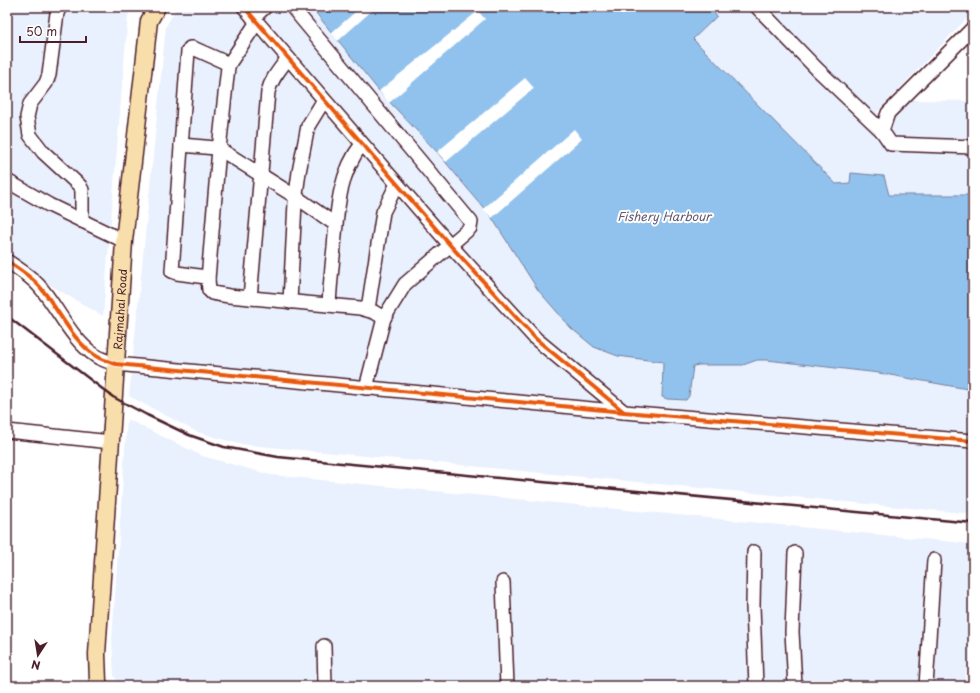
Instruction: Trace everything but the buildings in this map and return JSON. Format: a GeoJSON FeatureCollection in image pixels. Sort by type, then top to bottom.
{"type":"FeatureCollection","features":[{"type":"Feature","properties":{"kind":"main road","name":"Rajmahal Road"},"geometry":{"type":"LineString","coordinates":[[100,686],[98,682],[97,654],[124,241],[149,21],[157,7]]}},
{"type":"Feature","properties":{"kind":"street"},"geometry":{"type":"LineString","coordinates":[[60,7],[57,13],[49,75],[46,83],[30,104],[27,117],[30,135],[43,152],[80,186],[82,190],[82,221]]}},
{"type":"Feature","properties":{"kind":"street"},"geometry":{"type":"LineString","coordinates":[[244,7],[450,245],[536,339],[624,412]]}},
{"type":"Feature","properties":{"kind":"street"},"geometry":{"type":"LineString","coordinates":[[265,7],[255,20],[229,64],[219,149],[208,279],[209,290],[212,293],[229,296],[368,310],[384,318]]}},
{"type":"Feature","properties":{"kind":"street"},"geometry":{"type":"LineString","coordinates":[[292,7],[470,222],[470,228],[405,284],[384,318],[366,388]]}},
{"type":"Feature","properties":{"kind":"street"},"geometry":{"type":"LineString","coordinates":[[757,7],[817,69],[882,131],[891,144],[973,147]]}},
{"type":"Feature","properties":{"kind":"street"},"geometry":{"type":"LineString","coordinates":[[882,131],[888,113],[973,28]]}},
{"type":"Feature","properties":{"kind":"street"},"geometry":{"type":"LineString","coordinates":[[208,279],[202,276],[174,272],[171,268],[188,51],[190,48],[193,48],[229,64]]}},
{"type":"Feature","properties":{"kind":"street"},"geometry":{"type":"LineString","coordinates":[[250,298],[267,100],[270,85],[288,58]]}},
{"type":"Feature","properties":{"kind":"street"},"geometry":{"type":"LineString","coordinates":[[290,302],[296,197],[305,134],[312,119],[324,100]]}},
{"type":"Feature","properties":{"kind":"street"},"geometry":{"type":"LineString","coordinates":[[329,305],[335,224],[338,206],[346,172],[354,154],[362,144]]}},
{"type":"Feature","properties":{"kind":"street"},"geometry":{"type":"LineString","coordinates":[[181,145],[219,149],[296,197],[335,224]]}},
{"type":"Feature","properties":{"kind":"street"},"geometry":{"type":"LineString","coordinates":[[7,181],[49,205],[124,241]]}},
{"type":"Feature","properties":{"kind":"street"},"geometry":{"type":"LineString","coordinates":[[368,310],[383,212],[397,184]]}},
{"type":"Feature","properties":{"kind":"street"},"geometry":{"type":"LineString","coordinates":[[7,261],[28,276],[44,291],[69,329],[84,347],[97,357],[116,364],[654,415],[973,441]]}},
{"type":"Feature","properties":{"kind":"street"},"geometry":{"type":"LineString","coordinates":[[7,431],[110,442]]}},
{"type":"Feature","properties":{"kind":"street"},"geometry":{"type":"LineString","coordinates":[[754,552],[753,606],[756,686]]}},
{"type":"Feature","properties":{"kind":"street"},"geometry":{"type":"LineString","coordinates":[[795,553],[792,632],[795,686]]}},
{"type":"Feature","properties":{"kind":"street"},"geometry":{"type":"LineString","coordinates":[[926,686],[934,560]]}},
{"type":"Feature","properties":{"kind":"street"},"geometry":{"type":"LineString","coordinates":[[504,582],[506,686]]}},
{"type":"Feature","properties":{"kind":"street"},"geometry":{"type":"LineString","coordinates":[[324,646],[325,686]]}},
{"type":"Feature","properties":{"kind":"shaded area"},"geometry":{"type":"Polygon","coordinates":[[[7,7],[134,7],[128,15],[103,316],[7,260],[7,7]]]}},
{"type":"Feature","properties":{"kind":"shaded area"},"geometry":{"type":"Polygon","coordinates":[[[177,7],[311,7],[379,91],[437,152],[492,218],[538,290],[571,328],[641,358],[663,362],[662,397],[667,399],[686,399],[693,366],[743,365],[757,360],[879,373],[973,390],[973,514],[239,444],[197,432],[129,396],[166,26],[177,7]]]}},
{"type":"Feature","properties":{"kind":"shaded area"},"geometry":{"type":"Polygon","coordinates":[[[709,7],[973,7],[973,12],[877,112],[890,122],[911,100],[973,101],[973,195],[889,195],[884,176],[851,173],[850,183],[836,184],[693,39],[717,16],[709,7]]]}},
{"type":"Feature","properties":{"kind":"shaded area"},"geometry":{"type":"Polygon","coordinates":[[[127,419],[202,456],[271,475],[973,544],[973,668],[966,669],[965,686],[121,686],[114,676],[112,640],[127,419]]]}},
{"type":"Feature","properties":{"kind":"water","name":"Fishery Harbour"},"geometry":{"type":"Polygon","coordinates":[[[311,7],[709,7],[717,16],[693,39],[836,184],[850,183],[851,173],[884,176],[889,195],[973,195],[973,390],[879,373],[757,360],[743,365],[693,366],[689,396],[686,400],[667,399],[662,397],[663,362],[618,356],[594,347],[571,328],[538,290],[492,218],[437,152],[379,91],[311,7]]]}},
{"type":"Feature","properties":{"kind":"pier"},"geometry":{"type":"Polygon","coordinates":[[[361,7],[376,7],[338,41],[331,33],[361,7]]]}},
{"type":"Feature","properties":{"kind":"pier"},"geometry":{"type":"Polygon","coordinates":[[[478,11],[485,19],[389,103],[379,91],[478,11]]]}},
{"type":"Feature","properties":{"kind":"pier"},"geometry":{"type":"Polygon","coordinates":[[[525,78],[534,88],[446,162],[437,152],[525,78]]]}},
{"type":"Feature","properties":{"kind":"pier"},"geometry":{"type":"Polygon","coordinates":[[[574,129],[582,139],[492,218],[483,209],[574,129]]]}},
{"type":"Feature","properties":{"kind":"railway"},"geometry":{"type":"LineString","coordinates":[[7,316],[113,397],[189,435],[224,447],[278,457],[973,523]]}},
{"type":"Feature","properties":{"kind":"cycle path"},"geometry":{"type":"LineString","coordinates":[[244,7],[450,245],[536,339],[624,412]]}},
{"type":"Feature","properties":{"kind":"cycle path"},"geometry":{"type":"LineString","coordinates":[[7,261],[27,275],[40,287],[74,335],[88,350],[101,359],[116,364],[624,412],[973,441]]}}]}
